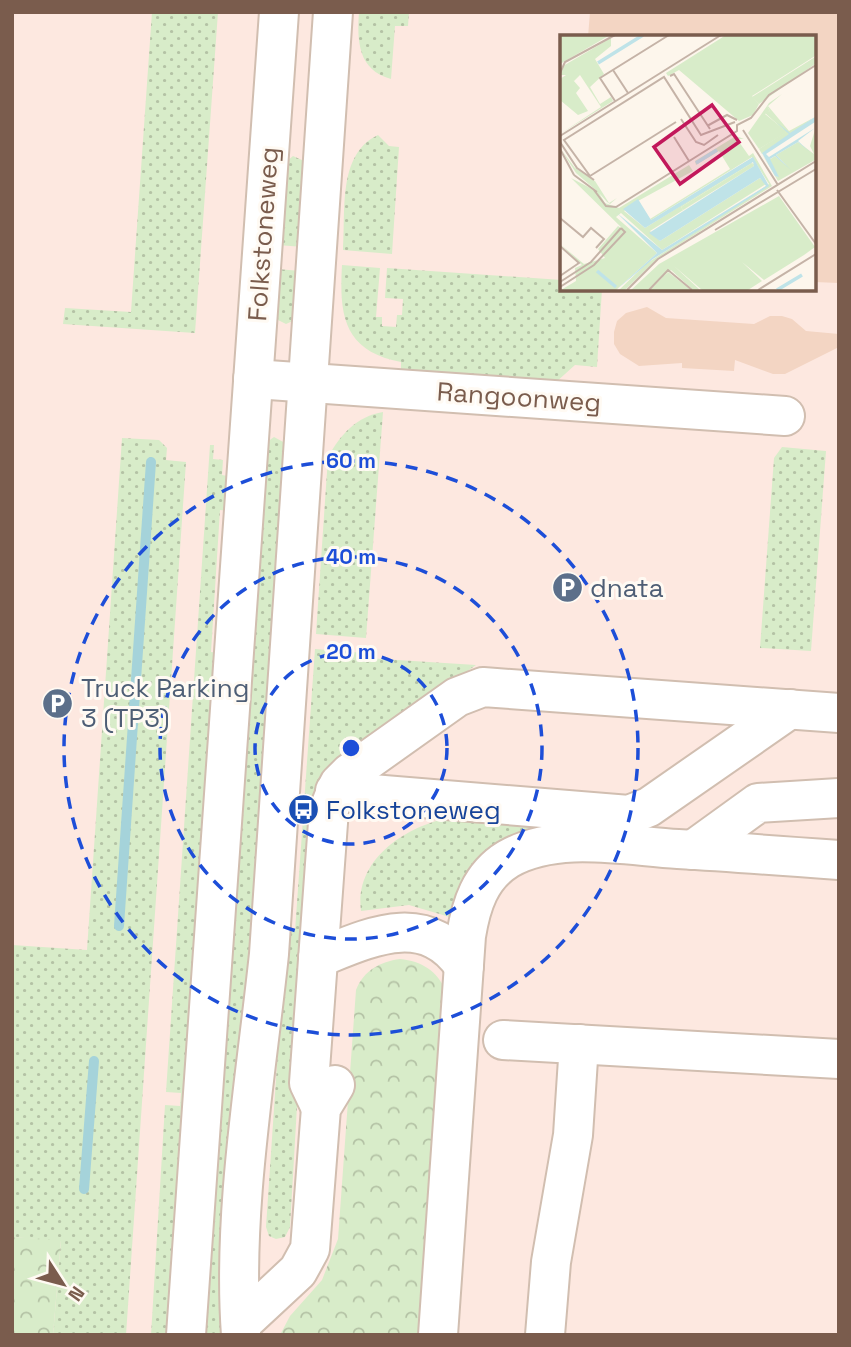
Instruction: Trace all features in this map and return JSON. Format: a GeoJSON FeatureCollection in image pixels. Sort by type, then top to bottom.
{"type":"FeatureCollection","features":[{"type":"Feature","properties":{"kind":"street","name":"Folkstoneweg"},"geometry":{"type":"LineString","coordinates":[[187,1335],[279,12]]}},
{"type":"Feature","properties":{"kind":"street"},"geometry":{"type":"LineString","coordinates":[[241,1329],[241,1244],[251,1110],[269,954],[334,12]]}},
{"type":"Feature","properties":{"kind":"street"},"geometry":{"type":"LineString","coordinates":[[273,96],[327,101]]}},
{"type":"Feature","properties":{"kind":"street","name":"Rangoonweg"},"geometry":{"type":"LineString","coordinates":[[253,379],[785,416]]}},
{"type":"Feature","properties":{"kind":"street"},"geometry":{"type":"LineString","coordinates":[[241,1329],[298,1271],[310,1249],[321,1108],[309,1083],[332,953],[325,865],[329,809],[335,791],[350,773],[464,692],[483,687],[839,713]]}},
{"type":"Feature","properties":{"kind":"street"},"geometry":{"type":"LineString","coordinates":[[335,791],[632,814],[653,805],[790,709]]}},
{"type":"Feature","properties":{"kind":"street"},"geometry":{"type":"LineString","coordinates":[[693,850],[758,803],[839,799]]}},
{"type":"Feature","properties":{"kind":"street"},"geometry":{"type":"LineString","coordinates":[[438,1335],[469,915],[484,881],[508,860],[538,848],[572,844],[839,860]]}},
{"type":"Feature","properties":{"kind":"street"},"geometry":{"type":"LineString","coordinates":[[332,953],[386,933],[417,934],[442,945],[464,966]]}},
{"type":"Feature","properties":{"kind":"street"},"geometry":{"type":"LineString","coordinates":[[503,1040],[839,1059]]}},
{"type":"Feature","properties":{"kind":"street"},"geometry":{"type":"LineString","coordinates":[[545,1335],[551,1262],[573,1135],[579,1044]]}},
{"type":"Feature","properties":{"kind":"shaded area"},"geometry":{"type":"Polygon","coordinates":[[[12,12],[839,12],[839,1335],[12,1335],[12,12]]]}},
{"type":"Feature","properties":{"kind":"green space"},"geometry":{"type":"Polygon","coordinates":[[[152,12],[218,12],[195,333],[63,324],[65,308],[131,312],[152,12]]]}},
{"type":"Feature","properties":{"kind":"green space"},"geometry":{"type":"Polygon","coordinates":[[[359,12],[409,12],[408,26],[395,26],[391,79],[372,69],[362,53],[359,12]]]}},
{"type":"Feature","properties":{"kind":"green space"},"geometry":{"type":"Polygon","coordinates":[[[378,135],[389,146],[399,147],[392,254],[343,250],[346,185],[350,170],[365,144],[378,135]]]}},
{"type":"Feature","properties":{"kind":"green space"},"geometry":{"type":"Polygon","coordinates":[[[293,156],[304,161],[303,247],[278,245],[287,161],[293,156]]]}},
{"type":"Feature","properties":{"kind":"green space"},"geometry":{"type":"Polygon","coordinates":[[[342,265],[380,268],[376,317],[382,317],[382,326],[396,327],[397,315],[402,315],[403,299],[385,298],[387,268],[560,280],[560,290],[602,290],[597,367],[575,365],[555,383],[401,372],[401,362],[382,357],[356,340],[344,315],[342,265]]]}},
{"type":"Feature","properties":{"kind":"green space"},"geometry":{"type":"Polygon","coordinates":[[[277,269],[301,271],[295,320],[286,324],[276,319],[277,269]]]}},
{"type":"Feature","properties":{"kind":"green space"},"geometry":{"type":"Polygon","coordinates":[[[383,412],[366,638],[316,634],[328,457],[338,441],[357,422],[383,412]]]}},
{"type":"Feature","properties":{"kind":"green space"},"geometry":{"type":"Polygon","coordinates":[[[274,437],[287,444],[228,1335],[204,1335],[267,442],[274,437]]]}},
{"type":"Feature","properties":{"kind":"green space"},"geometry":{"type":"Polygon","coordinates":[[[122,438],[159,440],[167,448],[166,460],[186,462],[126,1335],[53,1335],[61,1241],[12,1237],[12,945],[87,950],[122,438]]]}},
{"type":"Feature","properties":{"kind":"green space"},"geometry":{"type":"Polygon","coordinates":[[[210,445],[214,445],[213,459],[223,460],[222,475],[227,476],[226,493],[231,494],[230,511],[220,510],[211,652],[220,653],[167,1335],[151,1335],[165,1105],[180,1106],[181,1093],[166,1092],[210,445]]]}},
{"type":"Feature","properties":{"kind":"green space"},"geometry":{"type":"Polygon","coordinates":[[[782,447],[826,451],[811,651],[760,648],[774,458],[782,447]]]}},
{"type":"Feature","properties":{"kind":"green space"},"geometry":{"type":"Polygon","coordinates":[[[315,649],[365,653],[366,658],[476,665],[331,767],[301,1037],[290,1227],[285,1237],[276,1239],[269,1236],[266,1227],[286,931],[295,931],[315,649]]]}},
{"type":"Feature","properties":{"kind":"green space"},"geometry":{"type":"Polygon","coordinates":[[[454,817],[560,825],[516,833],[496,845],[453,918],[409,905],[361,911],[361,892],[366,875],[375,860],[403,836],[420,827],[454,817]]]}},
{"type":"Feature","properties":{"kind":"green space"},"geometry":{"type":"Polygon","coordinates":[[[400,959],[428,968],[446,991],[426,1335],[280,1335],[290,1316],[322,1280],[338,1239],[356,990],[368,972],[386,962],[400,959]]]}},
{"type":"Feature","properties":{"kind":"green space"},"geometry":{"type":"Polygon","coordinates":[[[12,1237],[61,1240],[53,1335],[12,1335],[12,1237]]]}},
{"type":"Feature","properties":{"kind":"building"},"geometry":{"type":"Polygon","coordinates":[[[590,12],[839,12],[839,283],[816,282],[816,35],[588,35],[590,12]]]}},
{"type":"Feature","properties":{"kind":"building"},"geometry":{"type":"Polygon","coordinates":[[[647,307],[666,318],[754,324],[770,316],[782,316],[792,319],[806,331],[839,334],[839,347],[785,374],[773,374],[735,360],[734,371],[682,368],[682,363],[639,366],[620,354],[614,344],[614,332],[617,321],[626,313],[647,307]]]}},
{"type":"Feature","properties":{"kind":"waterway"},"geometry":{"type":"LineString","coordinates":[[119,926],[151,462]]}},
{"type":"Feature","properties":{"kind":"waterway"},"geometry":{"type":"LineString","coordinates":[[84,1189],[94,1061]]}},
{"type":"Feature","properties":{"kind":"place","name":"dnata"},"geometry":{"type":"Point","coordinates":[567,588]}},
{"type":"Feature","properties":{"kind":"place","name":"Truck Parking 3 (TP3)"},"geometry":{"type":"Point","coordinates":[58,703]}},
{"type":"Feature","properties":{"kind":"place","name":"Folkstoneweg"},"geometry":{"type":"Point","coordinates":[303,810]}}]}
